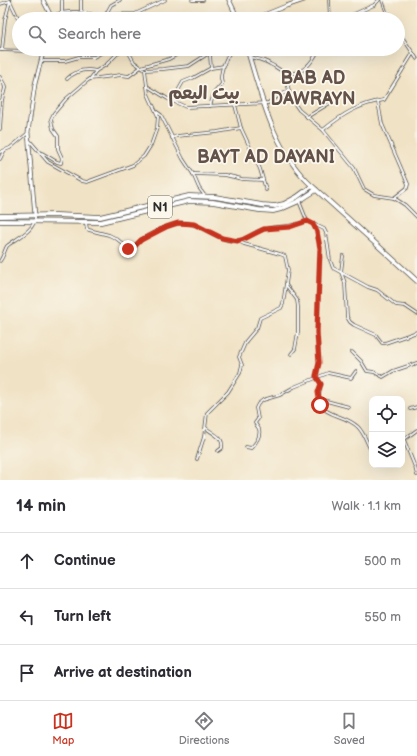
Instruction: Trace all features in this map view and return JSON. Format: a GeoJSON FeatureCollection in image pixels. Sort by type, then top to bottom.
{"type":"FeatureCollection","features":[{"type":"Feature","properties":{"kind":"highway","name":"N1"},"geometry":{"type":"LineString","coordinates":[[0,221],[35,218],[100,217],[189,196],[206,196],[275,206],[284,204],[314,188]]}},
{"type":"Feature","properties":{"kind":"highway","name":"N1"},"geometry":{"type":"LineString","coordinates":[[0,216],[101,222],[189,201],[205,201],[273,211],[299,201],[314,188]]}},
{"type":"Feature","properties":{"kind":"highway"},"geometry":{"type":"LineString","coordinates":[[314,188],[417,281]]}},
{"type":"Feature","properties":{"kind":"highway"},"geometry":{"type":"LineString","coordinates":[[205,201],[206,196]]}},
{"type":"Feature","properties":{"kind":"main road"},"geometry":{"type":"LineString","coordinates":[[228,0],[234,12]]}},
{"type":"Feature","properties":{"kind":"main road"},"geometry":{"type":"LineString","coordinates":[[250,57],[263,104],[274,132],[285,153],[302,177],[314,188]]}},
{"type":"Feature","properties":{"kind":"street"},"geometry":{"type":"LineString","coordinates":[[43,0],[48,12]]}},
{"type":"Feature","properties":{"kind":"street"},"geometry":{"type":"LineString","coordinates":[[62,0],[62,12]]}},
{"type":"Feature","properties":{"kind":"street"},"geometry":{"type":"LineString","coordinates":[[81,0],[81,12]]}},
{"type":"Feature","properties":{"kind":"street"},"geometry":{"type":"LineString","coordinates":[[107,12],[111,4],[120,0]]}},
{"type":"Feature","properties":{"kind":"street"},"geometry":{"type":"LineString","coordinates":[[141,12],[164,0]]}},
{"type":"Feature","properties":{"kind":"street"},"geometry":{"type":"LineString","coordinates":[[192,0],[203,0]]}},
{"type":"Feature","properties":{"kind":"street"},"geometry":{"type":"LineString","coordinates":[[271,12],[304,0]]}},
{"type":"Feature","properties":{"kind":"street"},"geometry":{"type":"LineString","coordinates":[[329,0],[330,12]]}},
{"type":"Feature","properties":{"kind":"street"},"geometry":{"type":"LineString","coordinates":[[358,12],[374,5],[380,0],[386,12]]}},
{"type":"Feature","properties":{"kind":"street"},"geometry":{"type":"LineString","coordinates":[[0,4],[10,1]]}},
{"type":"Feature","properties":{"kind":"street"},"geometry":{"type":"LineString","coordinates":[[10,1],[15,12]]}},
{"type":"Feature","properties":{"kind":"street"},"geometry":{"type":"LineString","coordinates":[[10,1],[5,20],[1,50],[12,50]]}},
{"type":"Feature","properties":{"kind":"street"},"geometry":{"type":"LineString","coordinates":[[405,41],[417,59]]}},
{"type":"Feature","properties":{"kind":"street"},"geometry":{"type":"LineString","coordinates":[[323,130],[347,112],[384,100],[413,53]]}},
{"type":"Feature","properties":{"kind":"street"},"geometry":{"type":"LineString","coordinates":[[0,261],[5,254],[7,246],[30,229],[35,218],[28,132],[35,84],[42,56]]}},
{"type":"Feature","properties":{"kind":"street"},"geometry":{"type":"LineString","coordinates":[[41,60],[65,61],[79,57],[97,56]]}},
{"type":"Feature","properties":{"kind":"street"},"geometry":{"type":"LineString","coordinates":[[41,153],[61,163],[62,158],[58,149],[58,136],[53,129],[51,122],[52,116],[66,99],[90,79],[96,71],[106,65],[115,56]]}},
{"type":"Feature","properties":{"kind":"street"},"geometry":{"type":"LineString","coordinates":[[130,56],[145,70],[189,66],[204,56]]}},
{"type":"Feature","properties":{"kind":"street"},"geometry":{"type":"LineString","coordinates":[[90,79],[121,75],[129,76],[141,67],[169,59],[174,56]]}},
{"type":"Feature","properties":{"kind":"street"},"geometry":{"type":"LineString","coordinates":[[210,56],[211,68]]}},
{"type":"Feature","properties":{"kind":"street"},"geometry":{"type":"LineString","coordinates":[[210,106],[214,93],[222,84],[221,78],[228,56]]}},
{"type":"Feature","properties":{"kind":"street"},"geometry":{"type":"LineString","coordinates":[[250,57],[270,64],[285,72],[297,72],[309,66],[315,56]]}},
{"type":"Feature","properties":{"kind":"street"},"geometry":{"type":"LineString","coordinates":[[175,102],[178,89],[183,82],[211,68],[224,66]]}},
{"type":"Feature","properties":{"kind":"street"},"geometry":{"type":"LineString","coordinates":[[67,79],[73,73],[81,70],[96,71]]}},
{"type":"Feature","properties":{"kind":"street"},"geometry":{"type":"LineString","coordinates":[[145,70],[150,100],[157,112],[161,115],[182,158],[193,174],[197,184],[206,196]]}},
{"type":"Feature","properties":{"kind":"street"},"geometry":{"type":"LineString","coordinates":[[285,72],[288,91],[292,100],[299,110],[323,130],[354,168],[364,189],[374,195],[394,198],[405,205],[417,217]]}},
{"type":"Feature","properties":{"kind":"street"},"geometry":{"type":"LineString","coordinates":[[0,77],[5,88],[2,100],[0,129]]}},
{"type":"Feature","properties":{"kind":"street"},"geometry":{"type":"LineString","coordinates":[[147,86],[157,93],[186,107],[263,104],[268,103],[288,91]]}},
{"type":"Feature","properties":{"kind":"street"},"geometry":{"type":"LineString","coordinates":[[307,117],[334,100]]}},
{"type":"Feature","properties":{"kind":"street"},"geometry":{"type":"LineString","coordinates":[[378,102],[382,124],[408,184],[407,188],[394,198]]}},
{"type":"Feature","properties":{"kind":"street"},"geometry":{"type":"LineString","coordinates":[[235,105],[241,128],[260,169],[266,190]]}},
{"type":"Feature","properties":{"kind":"street"},"geometry":{"type":"LineString","coordinates":[[28,139],[52,164],[82,181],[87,182],[128,168],[139,161],[151,145],[157,128],[157,112]]}},
{"type":"Feature","properties":{"kind":"street"},"geometry":{"type":"LineString","coordinates":[[172,138],[177,136],[241,128]]}},
{"type":"Feature","properties":{"kind":"street"},"geometry":{"type":"LineString","coordinates":[[0,151],[10,148],[28,132]]}},
{"type":"Feature","properties":{"kind":"street"},"geometry":{"type":"LineString","coordinates":[[0,159],[4,151]]}},
{"type":"Feature","properties":{"kind":"street"},"geometry":{"type":"LineString","coordinates":[[193,174],[225,175],[263,180]]}},
{"type":"Feature","properties":{"kind":"street"},"geometry":{"type":"LineString","coordinates":[[299,201],[307,221],[324,229],[331,265],[336,270],[368,287],[377,290],[396,305],[405,306],[417,314]]}},
{"type":"Feature","properties":{"kind":"street"},"geometry":{"type":"LineString","coordinates":[[238,241],[264,229],[290,227],[307,221]]}},
{"type":"Feature","properties":{"kind":"street"},"geometry":{"type":"LineString","coordinates":[[86,222],[87,229],[109,235],[117,239],[130,250],[141,240],[166,227],[178,223],[194,224],[222,238],[238,241],[285,256],[288,270],[283,304],[281,308],[260,318],[257,328],[242,348],[239,356],[242,365],[240,373],[228,392],[208,411],[203,442],[197,459]]}},
{"type":"Feature","properties":{"kind":"street"},"geometry":{"type":"LineString","coordinates":[[313,224],[317,232],[320,248],[317,332],[319,363],[316,376],[321,384],[318,392],[319,399],[323,409],[339,418],[353,423],[358,428],[369,447]]}},
{"type":"Feature","properties":{"kind":"street"},"geometry":{"type":"LineString","coordinates":[[343,256],[341,272],[345,283],[347,317],[350,322],[376,335],[382,343],[417,332]]}},
{"type":"Feature","properties":{"kind":"street"},"geometry":{"type":"LineString","coordinates":[[286,284],[297,300],[298,307],[298,332],[295,348],[291,354]]}},
{"type":"Feature","properties":{"kind":"street"},"geometry":{"type":"LineString","coordinates":[[352,352],[361,361],[367,371],[374,372],[381,377],[385,377],[393,371],[417,363]]}},
{"type":"Feature","properties":{"kind":"street"},"geometry":{"type":"LineString","coordinates":[[246,447],[251,448],[257,441],[259,431],[255,423],[258,419],[256,408],[258,404],[264,400],[280,395],[294,386],[328,372],[351,378],[356,371]]}},
{"type":"Feature","properties":{"kind":"street"},"geometry":{"type":"LineString","coordinates":[[319,399],[349,407]]}},
{"type":"Feature","properties":{"kind":"street"},"geometry":{"type":"LineString","coordinates":[[410,409],[417,407]]}},
{"type":"Feature","properties":{"kind":"street"},"geometry":{"type":"LineString","coordinates":[[206,428],[220,437],[222,441],[222,448],[218,451]]}},
{"type":"Feature","properties":{"kind":"street"},"geometry":{"type":"LineString","coordinates":[[405,439],[417,430]]}},
{"type":"Feature","properties":{"kind":"street"},"geometry":{"type":"LineString","coordinates":[[405,444],[416,465],[417,475]]}},
{"type":"Feature","properties":{"kind":"district","name":"BAB AD DAWRAYN"},"geometry":{"type":"Point","coordinates":[313,88]}},
{"type":"Feature","properties":{"kind":"district","name":"بيت اليعم"},"geometry":{"type":"Point","coordinates":[204,93]}},
{"type":"Feature","properties":{"kind":"district","name":"BAYT AD DAYANI"},"geometry":{"type":"Point","coordinates":[266,157]}},
{"type":"Feature","properties":{"kind":"route"},"geometry":{"type":"LineString","coordinates":[[128,249],[132,249],[141,240],[159,230],[178,223],[194,224],[222,238],[238,241],[264,229],[290,227],[307,221],[313,224],[320,240],[317,310],[317,343],[319,363],[316,376],[321,384],[318,392],[320,405]]}}]}
